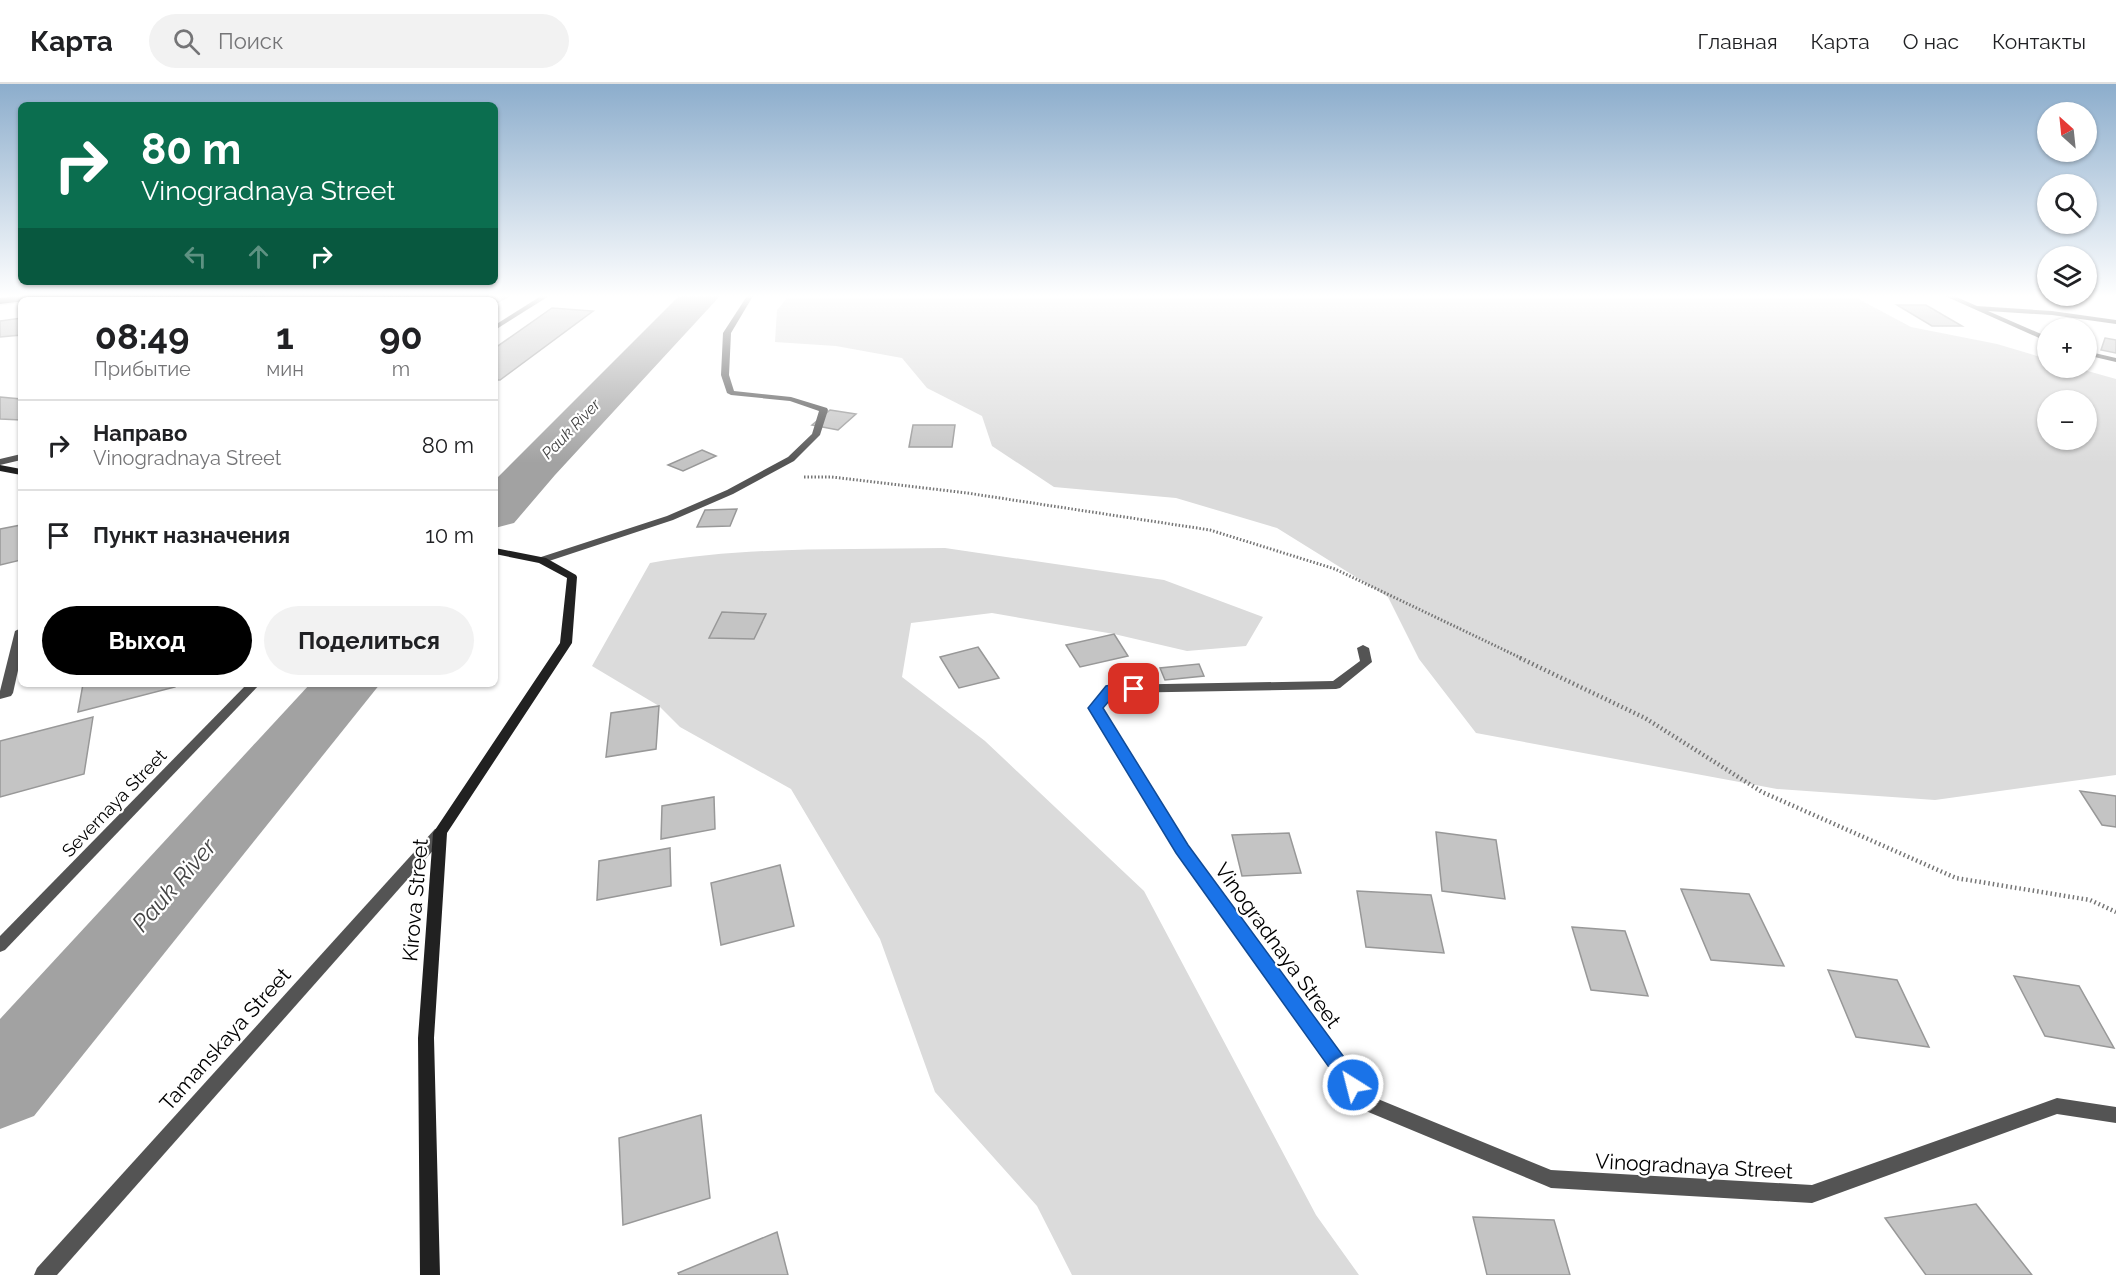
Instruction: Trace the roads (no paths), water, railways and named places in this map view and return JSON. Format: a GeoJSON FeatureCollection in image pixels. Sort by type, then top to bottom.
{"type":"FeatureCollection","features":[{"type":"Feature","properties":{"kind":"main road"},"geometry":{"type":"LineString","coordinates":[[0,468],[18,471]]}},
{"type":"Feature","properties":{"kind":"main road","name":"Kirova Street"},"geometry":{"type":"LineString","coordinates":[[430,1275],[426,1038],[440,833],[566,643],[572,577],[542,560],[498,552]]}},
{"type":"Feature","properties":{"kind":"street"},"geometry":{"type":"LineString","coordinates":[[542,560],[670,518],[730,492],[791,459],[816,435],[824,410],[791,399],[731,393],[725,375],[726,352]]}},
{"type":"Feature","properties":{"kind":"street"},"geometry":{"type":"LineString","coordinates":[[2097,356],[2116,360]]}},
{"type":"Feature","properties":{"kind":"street"},"geometry":{"type":"LineString","coordinates":[[0,462],[18,458]]}},
{"type":"Feature","properties":{"kind":"street"},"geometry":{"type":"LineString","coordinates":[[0,695],[7,693],[18,644]]}},
{"type":"Feature","properties":{"kind":"street","name":"Vinogradnaya Street"},"geometry":{"type":"LineString","coordinates":[[1363,648],[1366,662],[1336,685],[1111,689],[1095,708],[1182,849],[1366,1103],[1551,1179],[1812,1194],[2057,1106],[2116,1115]]}},
{"type":"Feature","properties":{"kind":"street","name":"Severnaya Street"},"geometry":{"type":"LineString","coordinates":[[0,946],[251,687]]}},
{"type":"Feature","properties":{"kind":"street","name":"Tamanskaya Street"},"geometry":{"type":"LineString","coordinates":[[44,1275],[440,833]]}},
{"type":"Feature","properties":{"kind":"waterway","name":"Pauk River"},"geometry":{"type":"LineString","coordinates":[[498,509],[537,464],[647,352]]}},
{"type":"Feature","properties":{"kind":"waterway","name":"Pauk River"},"geometry":{"type":"LineString","coordinates":[[0,1086],[344,687]]}}]}
